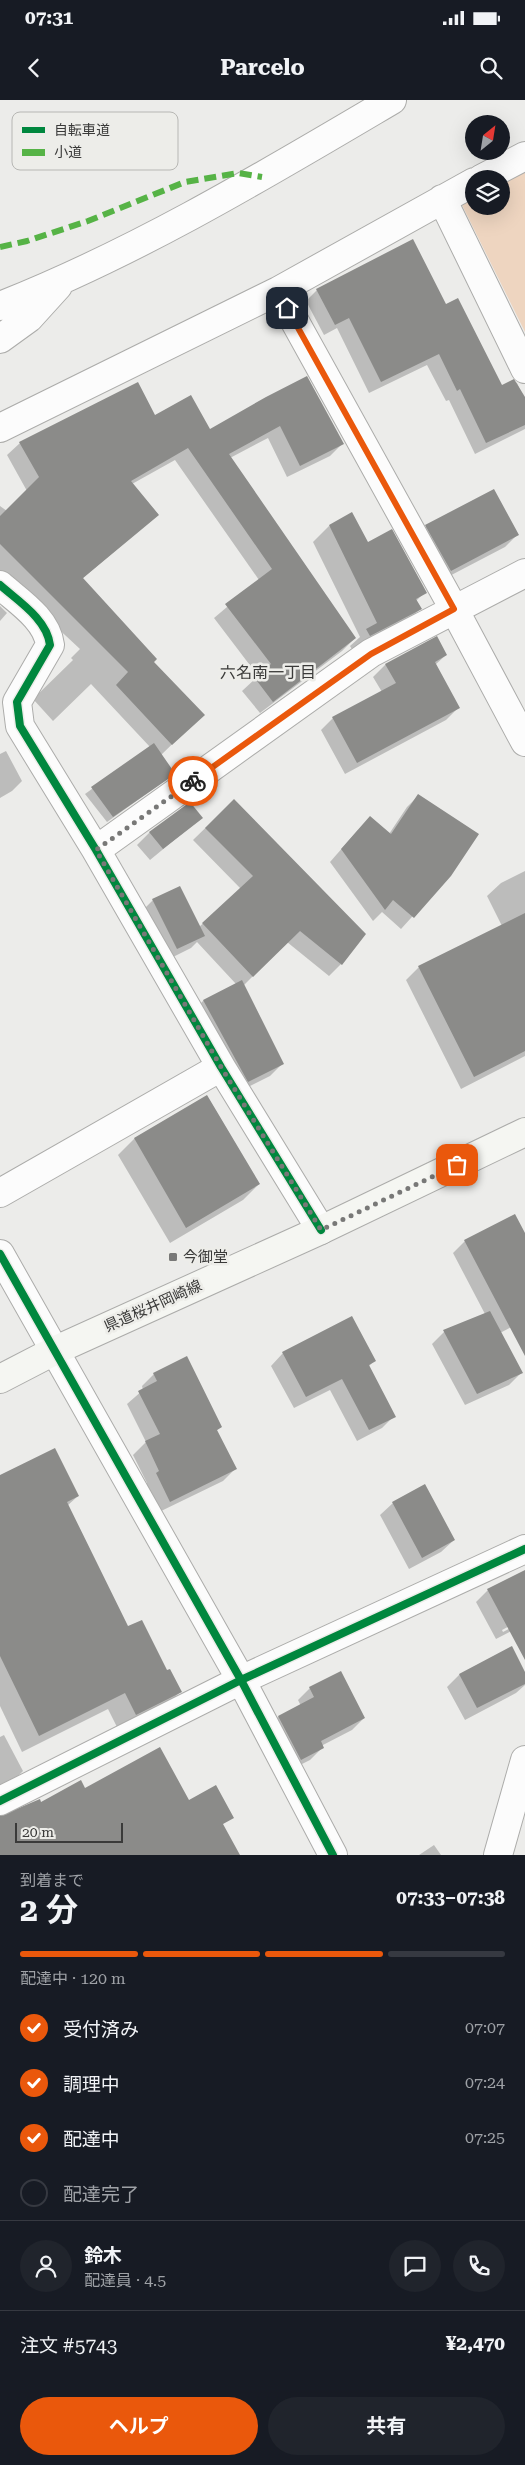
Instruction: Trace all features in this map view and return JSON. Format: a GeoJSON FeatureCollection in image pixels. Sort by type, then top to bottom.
{"type":"FeatureCollection","features":[{"type":"Feature","properties":{"kind":"main road","name":"県道桜井岡崎線"},"geometry":{"type":"LineString","coordinates":[[0,1379],[56,1350],[321,1230],[525,1132]]}},
{"type":"Feature","properties":{"kind":"street"},"geometry":{"type":"LineString","coordinates":[[0,306],[62,281],[262,177],[392,100]]}},
{"type":"Feature","properties":{"kind":"street"},"geometry":{"type":"LineString","coordinates":[[498,170],[525,156]]}},
{"type":"Feature","properties":{"kind":"street"},"geometry":{"type":"LineString","coordinates":[[0,428],[278,291],[465,187]]}},
{"type":"Feature","properties":{"kind":"street"},"geometry":{"type":"LineString","coordinates":[[442,199],[525,370]]}},
{"type":"Feature","properties":{"kind":"street"},"geometry":{"type":"LineString","coordinates":[[0,339],[29,318],[62,281]]}},
{"type":"Feature","properties":{"kind":"street"},"geometry":{"type":"LineString","coordinates":[[278,291],[454,609],[525,742]]}},
{"type":"Feature","properties":{"kind":"street"},"geometry":{"type":"LineString","coordinates":[[96,850],[371,654],[525,573]]}},
{"type":"Feature","properties":{"kind":"street"},"geometry":{"type":"LineString","coordinates":[[0,585],[41,622],[49,634],[50,644],[17,702],[10,732],[96,850],[221,1067],[321,1230]]}},
{"type":"Feature","properties":{"kind":"street"},"geometry":{"type":"LineString","coordinates":[[0,1193],[221,1067]]}},
{"type":"Feature","properties":{"kind":"street"},"geometry":{"type":"LineString","coordinates":[[0,1254],[56,1350],[240,1680],[333,1855]]}},
{"type":"Feature","properties":{"kind":"street"},"geometry":{"type":"LineString","coordinates":[[0,1801],[240,1680],[525,1549]]}},
{"type":"Feature","properties":{"kind":"street"},"geometry":{"type":"LineString","coordinates":[[498,1855],[525,1760]]}},
{"type":"Feature","properties":{"kind":"shaded area"},"geometry":{"type":"Polygon","coordinates":[[[525,169],[525,332],[467,215],[510,215],[510,176],[525,169]]]}},
{"type":"Feature","properties":{"kind":"shaded area"},"geometry":{"type":"Polygon","coordinates":[[[465,199],[465,211],[460,201],[465,199]]]}},
{"type":"Feature","properties":{"kind":"building"},"geometry":{"type":"Polygon","coordinates":[[[413,239],[446,304],[458,298],[502,385],[514,379],[525,397],[525,425],[486,443],[460,389],[457,391],[439,354],[381,382],[349,318],[335,325],[316,289],[413,239]]]}},
{"type":"Feature","properties":{"kind":"building"},"geometry":{"type":"Polygon","coordinates":[[[307,376],[344,444],[300,466],[280,426],[229,454],[356,638],[273,702],[254,677],[271,664],[225,604],[272,569],[188,448],[131,481],[159,515],[83,578],[157,659],[154,662],[205,715],[172,745],[116,685],[128,672],[0,544],[0,516],[39,477],[19,442],[138,382],[155,415],[191,395],[210,429],[307,376]]]}},
{"type":"Feature","properties":{"kind":"building"},"geometry":{"type":"Polygon","coordinates":[[[494,489],[519,535],[451,571],[425,525],[494,489]]]}},
{"type":"Feature","properties":{"kind":"building"},"geometry":{"type":"Polygon","coordinates":[[[352,512],[368,542],[392,529],[427,593],[416,599],[422,609],[370,636],[366,629],[377,623],[329,525],[352,512]]]}},
{"type":"Feature","properties":{"kind":"building"},"geometry":{"type":"Polygon","coordinates":[[[437,636],[447,655],[435,662],[460,708],[357,763],[332,717],[396,683],[385,664],[437,636]]]}},
{"type":"Feature","properties":{"kind":"building"},"geometry":{"type":"Polygon","coordinates":[[[154,743],[174,772],[170,775],[171,777],[113,817],[91,787],[154,743]]]}},
{"type":"Feature","properties":{"kind":"building"},"geometry":{"type":"Polygon","coordinates":[[[418,794],[479,834],[451,876],[414,918],[393,900],[385,910],[341,849],[370,816],[391,834],[418,794]]]}},
{"type":"Feature","properties":{"kind":"building"},"geometry":{"type":"Polygon","coordinates":[[[234,799],[366,934],[342,965],[300,931],[253,977],[202,923],[253,876],[205,828],[234,799]]]}},
{"type":"Feature","properties":{"kind":"building"},"geometry":{"type":"Polygon","coordinates":[[[190,802],[203,818],[163,849],[149,832],[190,802]]]}},
{"type":"Feature","properties":{"kind":"building"},"geometry":{"type":"Polygon","coordinates":[[[180,886],[205,936],[177,949],[152,899],[180,886]]]}},
{"type":"Feature","properties":{"kind":"building"},"geometry":{"type":"Polygon","coordinates":[[[525,913],[525,1051],[474,1077],[418,966],[525,913]]]}},
{"type":"Feature","properties":{"kind":"building"},"geometry":{"type":"Polygon","coordinates":[[[242,980],[284,1064],[248,1082],[203,1000],[242,980]]]}},
{"type":"Feature","properties":{"kind":"building"},"geometry":{"type":"Polygon","coordinates":[[[207,1095],[260,1184],[186,1228],[134,1138],[207,1095]]]}},
{"type":"Feature","properties":{"kind":"building"},"geometry":{"type":"Polygon","coordinates":[[[515,1214],[525,1233],[525,1356],[464,1240],[515,1214]]]}},
{"type":"Feature","properties":{"kind":"building"},"geometry":{"type":"Polygon","coordinates":[[[490,1311],[523,1373],[477,1394],[443,1330],[490,1311]]]}},
{"type":"Feature","properties":{"kind":"building"},"geometry":{"type":"Polygon","coordinates":[[[352,1316],[376,1361],[369,1365],[396,1417],[369,1430],[342,1379],[306,1397],[282,1352],[352,1316]]]}},
{"type":"Feature","properties":{"kind":"building"},"geometry":{"type":"Polygon","coordinates":[[[187,1356],[222,1427],[217,1430],[237,1469],[170,1502],[156,1473],[159,1471],[145,1441],[160,1434],[138,1391],[157,1381],[153,1373],[187,1356]]]}},
{"type":"Feature","properties":{"kind":"building"},"geometry":{"type":"Polygon","coordinates":[[[55,1448],[79,1496],[67,1502],[128,1626],[142,1620],[167,1670],[170,1669],[182,1692],[136,1715],[125,1693],[39,1736],[0,1656],[0,1475],[55,1448]]]}},
{"type":"Feature","properties":{"kind":"building"},"geometry":{"type":"Polygon","coordinates":[[[425,1484],[455,1540],[422,1558],[392,1502],[425,1484]]]}},
{"type":"Feature","properties":{"kind":"building"},"geometry":{"type":"Polygon","coordinates":[[[525,1570],[525,1660],[487,1589],[525,1570]]]}},
{"type":"Feature","properties":{"kind":"building"},"geometry":{"type":"Polygon","coordinates":[[[512,1646],[525,1672],[525,1684],[477,1708],[459,1674],[512,1646]]]}},
{"type":"Feature","properties":{"kind":"building"},"geometry":{"type":"Polygon","coordinates":[[[341,1671],[365,1718],[321,1741],[324,1748],[301,1760],[278,1716],[314,1697],[309,1687],[341,1671]]]}},
{"type":"Feature","properties":{"kind":"building"},"geometry":{"type":"Polygon","coordinates":[[[160,1747],[189,1800],[216,1785],[234,1818],[223,1824],[240,1855],[0,1855],[0,1816],[40,1799],[41,1802],[81,1780],[85,1788],[160,1747]]]}},
{"type":"Feature","properties":{"kind":"marked path"},"geometry":{"type":"LineString","coordinates":[[0,247],[27,241],[88,221],[185,182],[238,173],[262,177]]}},
{"type":"Feature","properties":{"kind":"cycle path"},"geometry":{"type":"LineString","coordinates":[[0,585],[38,619],[48,636],[50,645],[17,702],[20,726],[96,850],[221,1067],[321,1230]]}},
{"type":"Feature","properties":{"kind":"cycle path"},"geometry":{"type":"LineString","coordinates":[[0,1254],[241,1680],[333,1855]]}},
{"type":"Feature","properties":{"kind":"cycle path"},"geometry":{"type":"LineString","coordinates":[[0,1801],[241,1680],[525,1549]]}},
{"type":"Feature","properties":{"kind":"way so far"},"geometry":{"type":"LineString","coordinates":[[193,781],[96,850],[221,1067],[321,1230],[457,1165]]}},
{"type":"Feature","properties":{"kind":"place","name":"今御堂"},"geometry":{"type":"Point","coordinates":[173,1257]}},
{"type":"Feature","properties":{"kind":"district","name":"六名南一丁目"},"geometry":{"type":"Point","coordinates":[268,672]}},
{"type":"Feature","properties":{"kind":"route"},"geometry":{"type":"LineString","coordinates":[[193,781],[371,654],[454,609],[287,308]]}}]}
